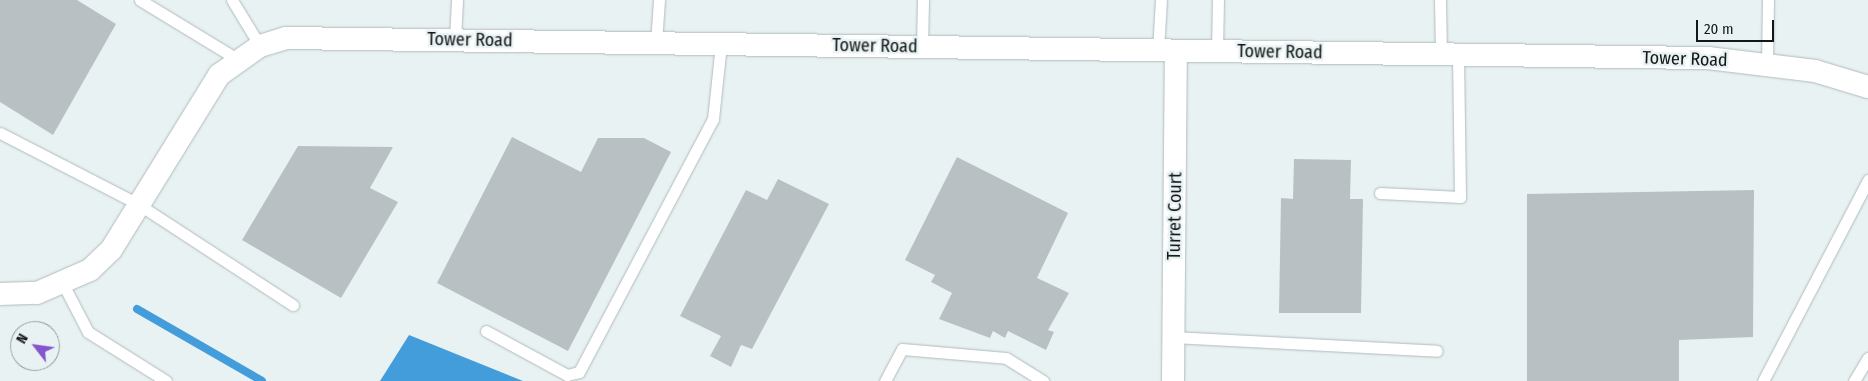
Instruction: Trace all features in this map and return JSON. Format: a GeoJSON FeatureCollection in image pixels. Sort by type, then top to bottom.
{"type":"FeatureCollection","features":[{"type":"Feature","properties":{"kind":"street","name":"Tower Road"},"geometry":{"type":"LineString","coordinates":[[0,294],[37,292],[63,284],[90,270],[111,250],[206,92],[237,59],[260,46],[286,38],[1450,54],[1767,63],[1868,87]]}},
{"type":"Feature","properties":{"kind":"street","name":"Turret Court"},"geometry":{"type":"LineString","coordinates":[[1167,50],[1173,381]]}},
{"type":"Feature","properties":{"kind":"lane"},"geometry":{"type":"LineString","coordinates":[[140,0],[237,59]]}},
{"type":"Feature","properties":{"kind":"lane"},"geometry":{"type":"LineString","coordinates":[[232,0],[260,46]]}},
{"type":"Feature","properties":{"kind":"lane"},"geometry":{"type":"LineString","coordinates":[[454,40],[457,0]]}},
{"type":"Feature","properties":{"kind":"lane"},"geometry":{"type":"LineString","coordinates":[[656,43],[658,0]]}},
{"type":"Feature","properties":{"kind":"lane"},"geometry":{"type":"LineString","coordinates":[[922,47],[923,0]]}},
{"type":"Feature","properties":{"kind":"lane"},"geometry":{"type":"LineString","coordinates":[[1161,0],[1167,50]]}},
{"type":"Feature","properties":{"kind":"lane"},"geometry":{"type":"LineString","coordinates":[[1217,51],[1218,0]]}},
{"type":"Feature","properties":{"kind":"lane"},"geometry":{"type":"LineString","coordinates":[[1380,193],[1460,197],[1450,54],[1440,0]]}},
{"type":"Feature","properties":{"kind":"lane"},"geometry":{"type":"LineString","coordinates":[[1767,63],[1768,0]]}},
{"type":"Feature","properties":{"kind":"lane"},"geometry":{"type":"LineString","coordinates":[[486,331],[567,375],[579,372],[713,119],[721,44]]}},
{"type":"Feature","properties":{"kind":"lane"},"geometry":{"type":"LineString","coordinates":[[0,133],[138,204],[293,305]]}},
{"type":"Feature","properties":{"kind":"lane"},"geometry":{"type":"LineString","coordinates":[[1763,381],[1868,180]]}},
{"type":"Feature","properties":{"kind":"lane"},"geometry":{"type":"LineString","coordinates":[[63,284],[88,332],[166,381]]}},
{"type":"Feature","properties":{"kind":"lane"},"geometry":{"type":"LineString","coordinates":[[1173,337],[1437,351]]}},
{"type":"Feature","properties":{"kind":"lane"},"geometry":{"type":"LineString","coordinates":[[886,381],[902,349],[1006,358],[1043,381]]}},
{"type":"Feature","properties":{"kind":"lane"},"geometry":{"type":"LineString","coordinates":[[1854,381],[1868,358]]}},
{"type":"Feature","properties":{"kind":"water"},"geometry":{"type":"Polygon","coordinates":[[[409,335],[523,381],[380,381],[409,335]]]}},
{"type":"Feature","properties":{"kind":"building"},"geometry":{"type":"Polygon","coordinates":[[[0,0],[77,0],[116,24],[53,135],[0,102],[0,0]]]}},
{"type":"Feature","properties":{"kind":"building"},"geometry":{"type":"Polygon","coordinates":[[[512,137],[581,172],[598,138],[644,138],[671,152],[568,351],[437,283],[512,137]]]}},
{"type":"Feature","properties":{"kind":"building"},"geometry":{"type":"Polygon","coordinates":[[[298,146],[393,147],[370,188],[398,202],[341,298],[242,240],[298,146]]]}},
{"type":"Feature","properties":{"kind":"building"},"geometry":{"type":"Polygon","coordinates":[[[957,157],[1068,213],[1037,278],[1069,293],[1048,330],[1054,332],[1046,350],[1008,331],[1005,338],[993,331],[990,338],[939,319],[952,293],[931,282],[935,275],[905,260],[957,157]]]}},
{"type":"Feature","properties":{"kind":"building"},"geometry":{"type":"Polygon","coordinates":[[[1294,159],[1351,160],[1350,199],[1363,199],[1361,313],[1279,313],[1281,198],[1293,199],[1294,159]]]}},
{"type":"Feature","properties":{"kind":"building"},"geometry":{"type":"Polygon","coordinates":[[[778,179],[829,204],[752,349],[741,345],[731,367],[710,356],[721,336],[680,316],[746,190],[767,200],[778,179]]]}},
{"type":"Feature","properties":{"kind":"building"},"geometry":{"type":"Polygon","coordinates":[[[1754,190],[1753,337],[1679,340],[1679,381],[1527,381],[1527,194],[1754,190]]]}},
{"type":"Feature","properties":{"kind":"waterway"},"geometry":{"type":"LineString","coordinates":[[137,309],[262,381]]}}]}
